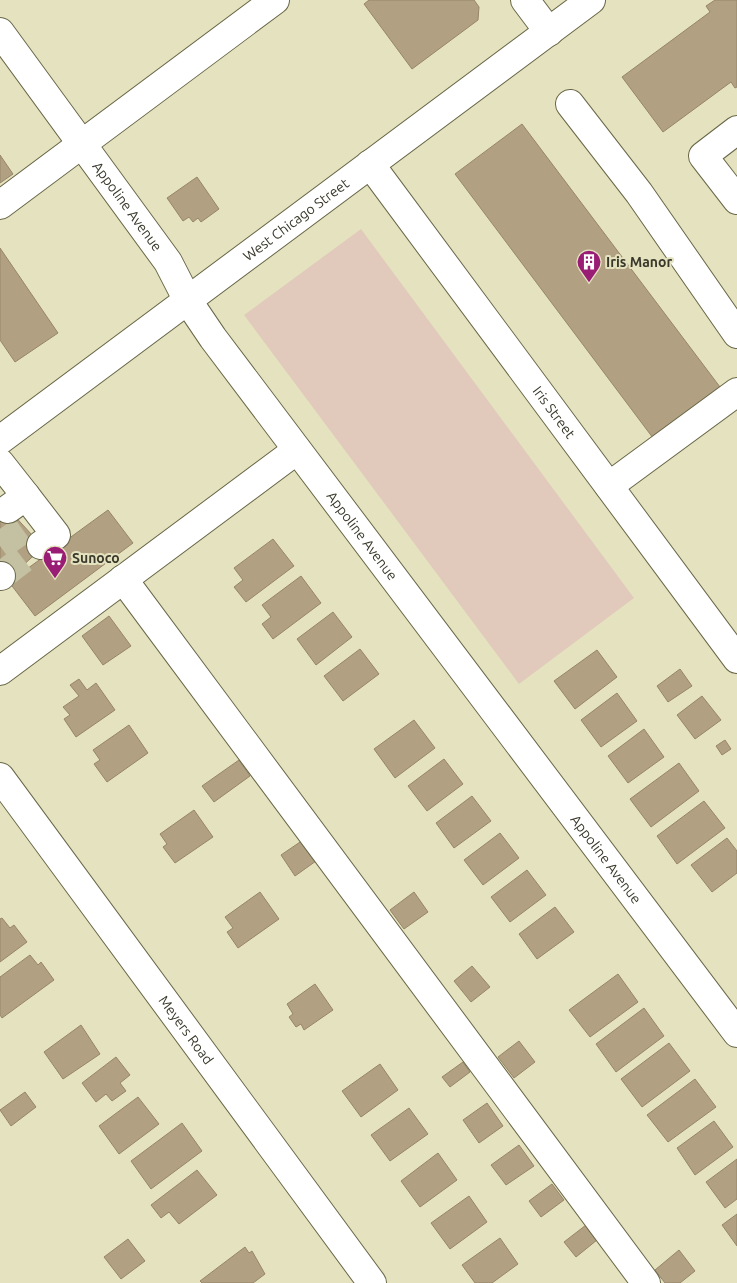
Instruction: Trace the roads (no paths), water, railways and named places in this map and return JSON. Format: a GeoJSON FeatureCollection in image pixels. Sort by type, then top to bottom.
{"type":"FeatureCollection","features":[{"type":"Feature","properties":{"kind":"street"},"geometry":{"type":"LineString","coordinates":[[525,0],[549,32]]}},
{"type":"Feature","properties":{"kind":"street","name":"West Chicago Street"},"geometry":{"type":"LineString","coordinates":[[0,440],[591,0]]}},
{"type":"Feature","properties":{"kind":"street"},"geometry":{"type":"LineString","coordinates":[[0,204],[82,144],[258,5]]}},
{"type":"Feature","properties":{"kind":"street","name":"Appoline Avenue"},"geometry":{"type":"LineString","coordinates":[[0,32],[168,262],[188,301],[297,450],[737,1033]]}},
{"type":"Feature","properties":{"kind":"street"},"geometry":{"type":"LineString","coordinates":[[570,104],[639,193],[737,334]]}},
{"type":"Feature","properties":{"kind":"street"},"geometry":{"type":"LineString","coordinates":[[737,130],[703,156],[737,200]]}},
{"type":"Feature","properties":{"kind":"street","name":"Iris Street"},"geometry":{"type":"LineString","coordinates":[[370,164],[737,659]]}},
{"type":"Feature","properties":{"kind":"street"},"geometry":{"type":"LineString","coordinates":[[609,486],[737,392]]}},
{"type":"Feature","properties":{"kind":"street"},"geometry":{"type":"LineString","coordinates":[[0,671],[297,450]]}},
{"type":"Feature","properties":{"kind":"street"},"geometry":{"type":"LineString","coordinates":[[0,463],[28,519]]}},
{"type":"Feature","properties":{"kind":"street"},"geometry":{"type":"LineString","coordinates":[[124,579],[646,1283]]}},
{"type":"Feature","properties":{"kind":"street","name":"Meyers Road"},"geometry":{"type":"LineString","coordinates":[[0,776],[372,1283]]}},
{"type":"Feature","properties":{"kind":"tunnel"},"geometry":{"type":"LineString","coordinates":[[0,546],[25,528]]}},
{"type":"Feature","properties":{"kind":"tunnel"},"geometry":{"type":"LineString","coordinates":[[1,576],[41,545]]}},
{"type":"Feature","properties":{"kind":"place","name":"Iris Manor"},"geometry":{"type":"Point","coordinates":[589,283]}},
{"type":"Feature","properties":{"kind":"place","name":"Sunoco"},"geometry":{"type":"Point","coordinates":[55,579]}}]}
